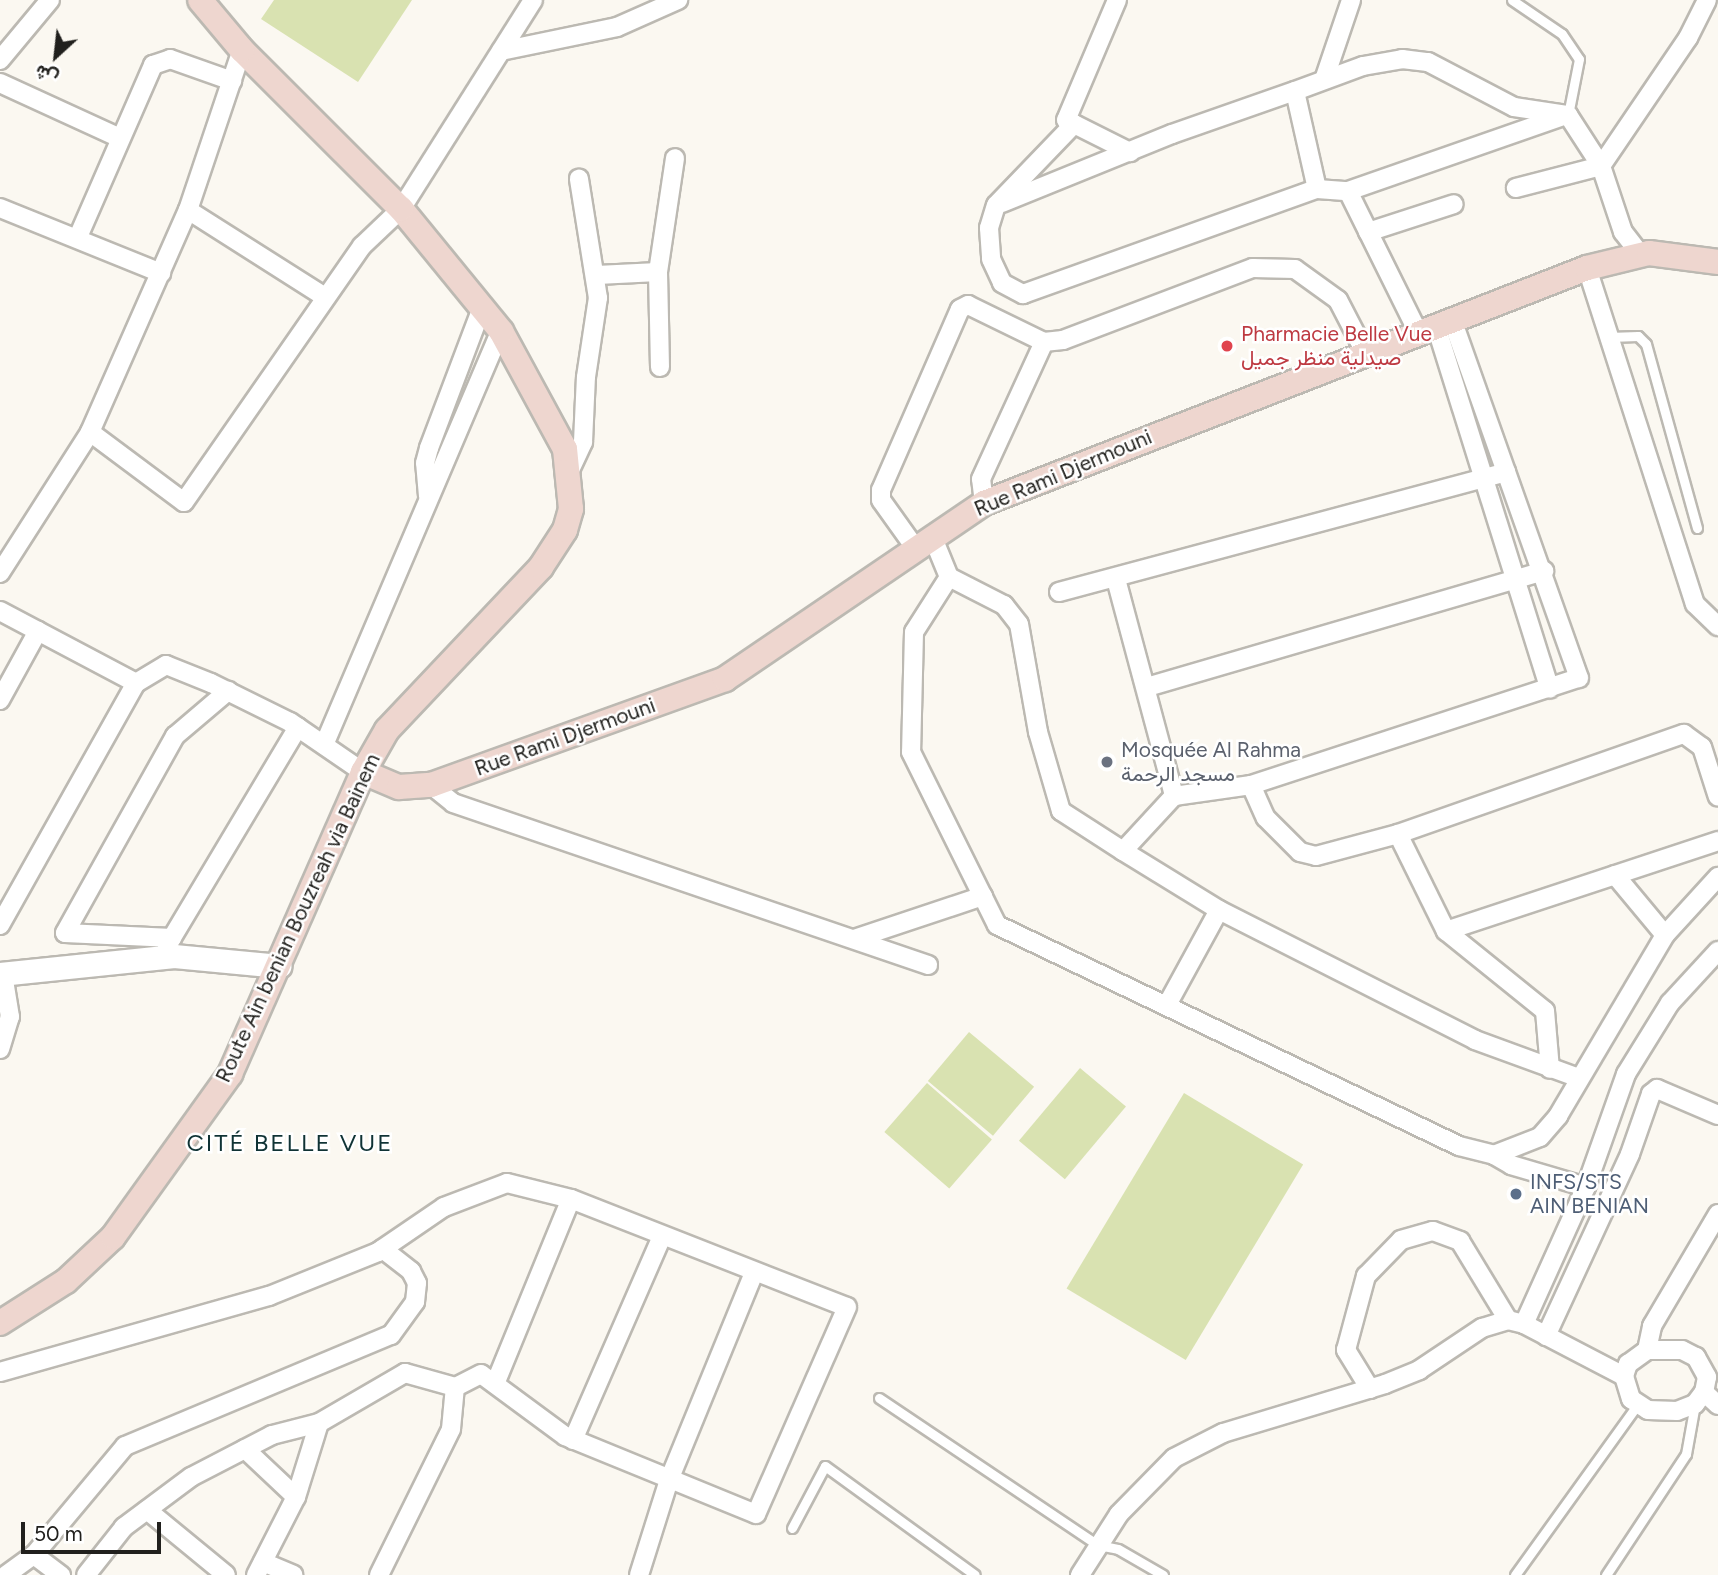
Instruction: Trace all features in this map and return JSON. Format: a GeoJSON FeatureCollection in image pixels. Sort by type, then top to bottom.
{"type":"FeatureCollection","features":[{"type":"Feature","properties":{"kind":"main road","name":"Route Ain benian Bouzreah via Bainem"},"geometry":{"type":"LineString","coordinates":[[0,1322],[66,1281],[113,1237],[230,1074],[280,966],[363,772],[387,730],[555,550],[572,509],[571,468],[565,449],[501,331],[401,209],[242,50],[200,0]]}},
{"type":"Feature","properties":{"kind":"main road","name":"Rue Rami Djermouni"},"geometry":{"type":"LineString","coordinates":[[363,772],[399,787],[431,785],[725,679],[984,503],[1364,352],[1587,268],[1641,255],[1718,262]]}},
{"type":"Feature","properties":{"kind":"street"},"geometry":{"type":"LineString","coordinates":[[0,60],[50,0]]}},
{"type":"Feature","properties":{"kind":"street"},"geometry":{"type":"LineString","coordinates":[[90,432],[184,502],[362,246],[401,209],[533,0]]}},
{"type":"Feature","properties":{"kind":"street"},"geometry":{"type":"LineString","coordinates":[[501,51],[617,27],[678,0]]}},
{"type":"Feature","properties":{"kind":"street"},"geometry":{"type":"LineString","coordinates":[[1117,0],[1066,120],[1130,152]]}},
{"type":"Feature","properties":{"kind":"street"},"geometry":{"type":"LineString","coordinates":[[1325,77],[1351,0]]}},
{"type":"Feature","properties":{"kind":"street"},"geometry":{"type":"LineString","coordinates":[[1516,188],[1601,166],[1688,38],[1707,0]]}},
{"type":"Feature","properties":{"kind":"street"},"geometry":{"type":"LineString","coordinates":[[1,569],[90,432],[188,209],[242,50]]}},
{"type":"Feature","properties":{"kind":"street"},"geometry":{"type":"LineString","coordinates":[[996,205],[1325,77],[1402,59],[1428,62],[1514,107],[1567,115],[1601,166],[1623,232],[1641,255]]}},
{"type":"Feature","properties":{"kind":"street"},"geometry":{"type":"LineString","coordinates":[[78,237],[120,138],[157,61],[170,60],[232,81]]}},
{"type":"Feature","properties":{"kind":"street"},"geometry":{"type":"LineString","coordinates":[[0,83],[120,138]]}},
{"type":"Feature","properties":{"kind":"street"},"geometry":{"type":"LineString","coordinates":[[1294,91],[1317,189]]}},
{"type":"Feature","properties":{"kind":"street"},"geometry":{"type":"LineString","coordinates":[[1074,124],[996,205],[989,228],[991,259],[1002,283],[1023,294],[1317,189],[1348,191],[1567,115]]}},
{"type":"Feature","properties":{"kind":"street"},"geometry":{"type":"LineString","coordinates":[[660,367],[658,272],[675,158]]}},
{"type":"Feature","properties":{"kind":"street"},"geometry":{"type":"LineString","coordinates":[[571,468],[583,442],[597,275],[579,179]]}},
{"type":"Feature","properties":{"kind":"street"},"geometry":{"type":"LineString","coordinates":[[1123,851],[1174,796],[1251,785],[1579,678],[1544,571],[1506,472],[1435,326],[1368,232],[1348,191]]}},
{"type":"Feature","properties":{"kind":"street"},"geometry":{"type":"LineString","coordinates":[[1368,232],[1454,204]]}},
{"type":"Feature","properties":{"kind":"street"},"geometry":{"type":"LineString","coordinates":[[0,208],[78,237],[161,273]]}},
{"type":"Feature","properties":{"kind":"street"},"geometry":{"type":"LineString","coordinates":[[188,209],[326,297]]}},
{"type":"Feature","properties":{"kind":"street"},"geometry":{"type":"LineString","coordinates":[[1364,352],[1338,300],[1295,268],[1252,268],[1063,340],[1044,342],[968,305],[960,310],[881,490],[886,509],[925,543],[949,577],[1004,606],[1019,624],[1038,732],[1061,811],[1219,910],[1475,1040],[1579,1078]]}},
{"type":"Feature","properties":{"kind":"street"},"geometry":{"type":"LineString","coordinates":[[1587,268],[1695,604],[1718,626]]}},
{"type":"Feature","properties":{"kind":"street"},"geometry":{"type":"LineString","coordinates":[[597,275],[658,272]]}},
{"type":"Feature","properties":{"kind":"street"},"geometry":{"type":"LineString","coordinates":[[429,499],[425,463],[429,447],[482,308]]}},
{"type":"Feature","properties":{"kind":"street"},"geometry":{"type":"LineString","coordinates":[[1435,326],[1512,580],[1550,689]]}},
{"type":"Feature","properties":{"kind":"street"},"geometry":{"type":"LineString","coordinates":[[324,745],[501,331]]}},
{"type":"Feature","properties":{"kind":"street"},"geometry":{"type":"LineString","coordinates":[[984,503],[981,479],[1044,342]]}},
{"type":"Feature","properties":{"kind":"street"},"geometry":{"type":"LineString","coordinates":[[1059,592],[1116,579],[1506,472]]}},
{"type":"Feature","properties":{"kind":"street"},"geometry":{"type":"LineString","coordinates":[[1147,687],[1544,571]]}},
{"type":"Feature","properties":{"kind":"street"},"geometry":{"type":"LineString","coordinates":[[949,577],[914,632],[911,752],[997,925],[1459,1146],[1494,1154],[1511,1165],[1586,1187]]}},
{"type":"Feature","properties":{"kind":"street"},"geometry":{"type":"LineString","coordinates":[[1116,579],[1174,796]]}},
{"type":"Feature","properties":{"kind":"street"},"geometry":{"type":"LineString","coordinates":[[0,611],[136,683]]}},
{"type":"Feature","properties":{"kind":"street"},"geometry":{"type":"LineString","coordinates":[[0,700],[38,631]]}},
{"type":"Feature","properties":{"kind":"street"},"geometry":{"type":"LineString","coordinates":[[0,925],[136,683],[166,665],[228,691],[298,727],[363,772]]}},
{"type":"Feature","properties":{"kind":"street"},"geometry":{"type":"LineString","coordinates":[[228,691],[175,736],[65,933],[280,966]]}},
{"type":"Feature","properties":{"kind":"street"},"geometry":{"type":"LineString","coordinates":[[166,948],[298,727]]}},
{"type":"Feature","properties":{"kind":"street"},"geometry":{"type":"LineString","coordinates":[[1251,785],[1266,818],[1300,852],[1315,856],[1398,834],[1684,734],[1702,747],[1718,797]]}},
{"type":"Feature","properties":{"kind":"street"},"geometry":{"type":"LineString","coordinates":[[431,785],[453,803],[928,965]]}},
{"type":"Feature","properties":{"kind":"street"},"geometry":{"type":"LineString","coordinates":[[1398,834],[1446,931],[1545,1011],[1550,1069]]}},
{"type":"Feature","properties":{"kind":"street"},"geometry":{"type":"LineString","coordinates":[[1446,931],[1718,841]]}},
{"type":"Feature","properties":{"kind":"street"},"geometry":{"type":"LineString","coordinates":[[1615,876],[1665,935]]}},
{"type":"Feature","properties":{"kind":"street"},"geometry":{"type":"LineString","coordinates":[[1494,1154],[1540,1137],[1558,1116],[1665,935],[1718,877]]}},
{"type":"Feature","properties":{"kind":"street"},"geometry":{"type":"LineString","coordinates":[[854,939],[983,896]]}},
{"type":"Feature","properties":{"kind":"street"},"geometry":{"type":"LineString","coordinates":[[1167,1005],[1219,910]]}},
{"type":"Feature","properties":{"kind":"street"},"geometry":{"type":"LineString","coordinates":[[0,1049],[10,1017],[1,974],[166,948]]}},
{"type":"Feature","properties":{"kind":"street"},"geometry":{"type":"LineString","coordinates":[[1516,1322],[1586,1187],[1626,1074],[1670,1003],[1718,951]]}},
{"type":"Feature","properties":{"kind":"street"},"geometry":{"type":"LineString","coordinates":[[1546,1336],[1630,1154],[1651,1094],[1657,1089],[1718,1115]]}},
{"type":"Feature","properties":{"kind":"street"},"geometry":{"type":"LineString","coordinates":[[0,1372],[269,1296],[383,1249],[444,1207],[507,1183],[570,1199],[754,1273],[847,1307],[756,1514],[573,1440],[481,1374],[456,1387],[405,1373],[319,1423],[272,1435],[191,1477],[124,1527],[86,1575]]}},
{"type":"Feature","properties":{"kind":"street"},"geometry":{"type":"LineString","coordinates":[[495,1384],[570,1199]]}},
{"type":"Feature","properties":{"kind":"street"},"geometry":{"type":"LineString","coordinates":[[1647,1350],[1652,1326],[1718,1214]]}},
{"type":"Feature","properties":{"kind":"street"},"geometry":{"type":"LineString","coordinates":[[1370,1389],[1346,1350],[1366,1276],[1401,1240],[1433,1231],[1460,1241],[1516,1322],[1624,1376]]}},
{"type":"Feature","properties":{"kind":"street"},"geometry":{"type":"LineString","coordinates":[[573,1440],[662,1236]]}},
{"type":"Feature","properties":{"kind":"street"},"geometry":{"type":"LineString","coordinates":[[6,1575],[34,1555],[125,1446],[391,1335],[415,1302],[417,1283],[411,1271],[383,1249]]}},
{"type":"Feature","properties":{"kind":"street"},"geometry":{"type":"LineString","coordinates":[[639,1575],[669,1480],[754,1273]]}},
{"type":"Feature","properties":{"kind":"street"},"geometry":{"type":"LineString","coordinates":[[1078,1574],[1146,1482],[1174,1458],[1223,1433],[1370,1389],[1419,1370],[1482,1328],[1516,1322]]}},
{"type":"Feature","properties":{"kind":"street"},"geometry":{"type":"LineString","coordinates":[[1647,1350],[1682,1350],[1710,1363],[1700,1398],[1677,1411],[1636,1405],[1626,1392],[1624,1376],[1628,1364],[1647,1350]]}},
{"type":"Feature","properties":{"kind":"street"},"geometry":{"type":"LineString","coordinates":[[379,1575],[451,1429],[456,1387]]}},
{"type":"Feature","properties":{"kind":"street"},"geometry":{"type":"LineString","coordinates":[[1700,1398],[1718,1405]]}},
{"type":"Feature","properties":{"kind":"street"},"geometry":{"type":"LineString","coordinates":[[293,1575],[260,1568],[296,1497],[319,1423]]}},
{"type":"Feature","properties":{"kind":"street"},"geometry":{"type":"LineString","coordinates":[[245,1449],[296,1497]]}},
{"type":"Feature","properties":{"kind":"street"},"geometry":{"type":"LineString","coordinates":[[146,1510],[226,1575]]}},
{"type":"Feature","properties":{"kind":"street"},"geometry":{"type":"LineString","coordinates":[[34,1555],[61,1575]]}},
{"type":"Feature","properties":{"kind":"lane"},"geometry":{"type":"LineString","coordinates":[[1512,0],[1562,34],[1579,59],[1567,115]]}},
{"type":"Feature","properties":{"kind":"lane"},"geometry":{"type":"LineString","coordinates":[[1609,337],[1638,336],[1646,344],[1697,528]]}},
{"type":"Feature","properties":{"kind":"lane"},"geometry":{"type":"LineString","coordinates":[[879,1398],[1098,1545],[1118,1549],[1163,1575]]}},
{"type":"Feature","properties":{"kind":"lane"},"geometry":{"type":"LineString","coordinates":[[1606,1575],[1686,1454],[1700,1398]]}},
{"type":"Feature","properties":{"kind":"lane"},"geometry":{"type":"LineString","coordinates":[[1515,1575],[1636,1405]]}},
{"type":"Feature","properties":{"kind":"lane"},"geometry":{"type":"LineString","coordinates":[[792,1528],[825,1466],[975,1575]]}},
{"type":"Feature","properties":{"kind":"green space"},"geometry":{"type":"Polygon","coordinates":[[[274,0],[412,0],[358,82],[261,19],[274,0]]]}},
{"type":"Feature","properties":{"kind":"green space"},"geometry":{"type":"Polygon","coordinates":[[[969,1032],[1034,1087],[993,1136],[928,1081],[969,1032]]]}},
{"type":"Feature","properties":{"kind":"green space"},"geometry":{"type":"Polygon","coordinates":[[[1080,1068],[1126,1107],[1065,1179],[1019,1141],[1080,1068]]]}},
{"type":"Feature","properties":{"kind":"green space"},"geometry":{"type":"Polygon","coordinates":[[[927,1083],[992,1139],[949,1188],[884,1132],[927,1083]]]}},
{"type":"Feature","properties":{"kind":"green space"},"geometry":{"type":"Polygon","coordinates":[[[1184,1093],[1303,1165],[1186,1360],[1067,1288],[1184,1093]]]}},
{"type":"Feature","properties":{"kind":"place","name":"Pharmacie Belle Vue صيدلية منظر جميل"},"geometry":{"type":"Point","coordinates":[1227,346]}},
{"type":"Feature","properties":{"kind":"place","name":"Mosquée Al Rahma مسجد الرحمة"},"geometry":{"type":"Point","coordinates":[1107,762]}},
{"type":"Feature","properties":{"kind":"place","name":"INFS/STS AIN BENIAN"},"geometry":{"type":"Point","coordinates":[1516,1194]}},
{"type":"Feature","properties":{"kind":"district","name":"CITÉ BELLE VUE"},"geometry":{"type":"Point","coordinates":[290,1143]}}]}
